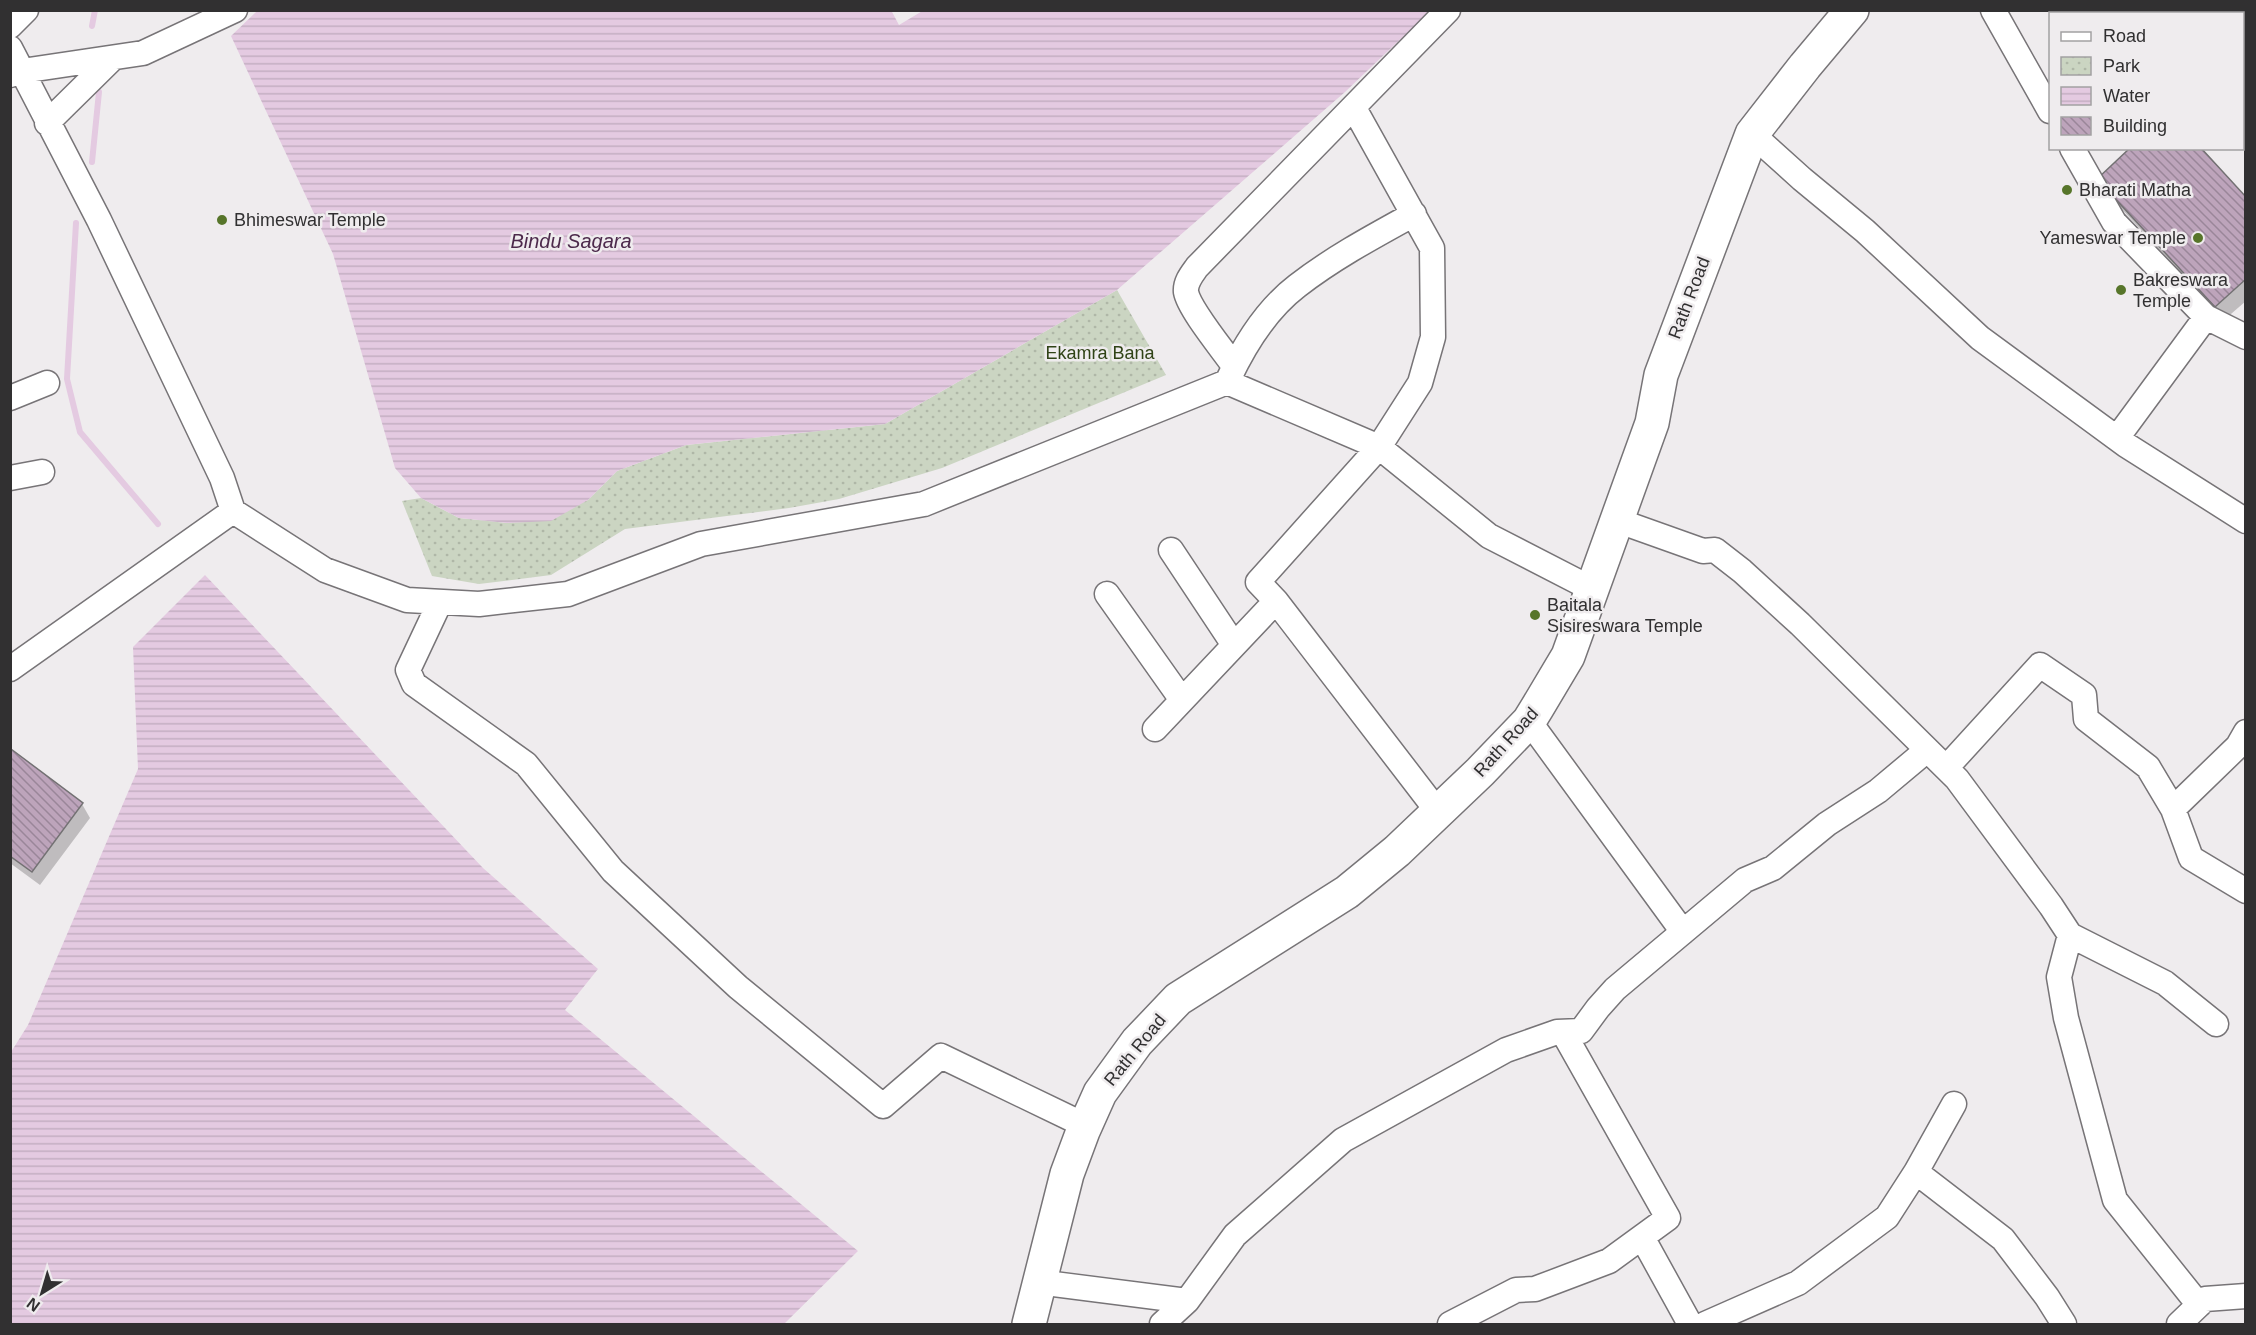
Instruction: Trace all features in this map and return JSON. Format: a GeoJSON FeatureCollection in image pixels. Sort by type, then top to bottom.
{"type":"FeatureCollection","features":[{"type":"Feature","properties":{"kind":"street"},"geometry":{"type":"LineString","coordinates":[[10,26],[26,10]]}},
{"type":"Feature","properties":{"kind":"street"},"geometry":{"type":"LineString","coordinates":[[16,73],[143,53],[234,10]]}},
{"type":"Feature","properties":{"kind":"street"},"geometry":{"type":"LineString","coordinates":[[1448,10],[1197,267],[1187,282],[1186,292],[1231,374],[1379,447],[1489,536],[1592,589]]}},
{"type":"Feature","properties":{"kind":"street","name":"Rath Road"},"geometry":{"type":"LineString","coordinates":[[1029,1324],[1067,1174],[1083,1131],[1100,1093],[1137,1042],[1178,999],[1347,892],[1397,851],[1480,772],[1529,721],[1568,656],[1652,423],[1660,375],[1752,134],[1852,10]]}},
{"type":"Feature","properties":{"kind":"street"},"geometry":{"type":"LineString","coordinates":[[1993,10],[2049,109]]}},
{"type":"Feature","properties":{"kind":"street"},"geometry":{"type":"LineString","coordinates":[[10,48],[16,73],[47,123],[99,220],[222,478],[233,512],[325,570],[407,600],[478,604],[568,594],[701,544],[924,504],[1231,374],[1241,352],[1268,316],[1295,287],[1351,250],[1414,214]]}},
{"type":"Feature","properties":{"kind":"street"},"geometry":{"type":"LineString","coordinates":[[47,123],[113,58]]}},
{"type":"Feature","properties":{"kind":"street"},"geometry":{"type":"LineString","coordinates":[[1354,108],[1432,248],[1433,337],[1420,383],[1379,447],[1258,582],[1276,601],[1438,812]]}},
{"type":"Feature","properties":{"kind":"street"},"geometry":{"type":"LineString","coordinates":[[1752,134],[1865,231],[1980,338],[2116,438],[2246,521]]}},
{"type":"Feature","properties":{"kind":"street"},"geometry":{"type":"LineString","coordinates":[[2073,150],[2114,222],[2206,317],[2246,337]]}},
{"type":"Feature","properties":{"kind":"street"},"geometry":{"type":"LineString","coordinates":[[2116,438],[2206,317]]}},
{"type":"Feature","properties":{"kind":"street"},"geometry":{"type":"LineString","coordinates":[[10,398],[47,383]]}},
{"type":"Feature","properties":{"kind":"street"},"geometry":{"type":"LineString","coordinates":[[10,478],[42,472]]}},
{"type":"Feature","properties":{"kind":"street"},"geometry":{"type":"LineString","coordinates":[[10,669],[233,512]]}},
{"type":"Feature","properties":{"kind":"street"},"geometry":{"type":"LineString","coordinates":[[1616,520],[1703,551],[1714,550],[1742,571],[1800,624],[1958,779],[2070,935],[2165,983],[2216,1024]]}},
{"type":"Feature","properties":{"kind":"street"},"geometry":{"type":"LineString","coordinates":[[1171,550],[1234,645]]}},
{"type":"Feature","properties":{"kind":"street"},"geometry":{"type":"LineString","coordinates":[[1107,594],[1182,700]]}},
{"type":"Feature","properties":{"kind":"street"},"geometry":{"type":"LineString","coordinates":[[1155,729],[1276,601]]}},
{"type":"Feature","properties":{"kind":"street"},"geometry":{"type":"LineString","coordinates":[[440,602],[408,670],[414,684],[526,764],[613,872],[738,987],[883,1106],[941,1056],[1078,1122],[1083,1131]]}},
{"type":"Feature","properties":{"kind":"street"},"geometry":{"type":"LineString","coordinates":[[1946,768],[2040,665],[2084,695],[2086,719],[2148,767],[2173,809],[2191,858],[2246,891]]}},
{"type":"Feature","properties":{"kind":"street"},"geometry":{"type":"LineString","coordinates":[[1529,721],[1683,932]]}},
{"type":"Feature","properties":{"kind":"street"},"geometry":{"type":"LineString","coordinates":[[2173,809],[2238,746],[2246,732]]}},
{"type":"Feature","properties":{"kind":"street"},"geometry":{"type":"LineString","coordinates":[[1162,1324],[1187,1301],[1235,1235],[1343,1140],[1506,1050],[1563,1032],[1581,1031],[1615,988],[1745,880],[1773,868],[1827,824],[1878,791],[1927,750]]}},
{"type":"Feature","properties":{"kind":"street"},"geometry":{"type":"LineString","coordinates":[[2070,935],[2059,977],[2066,1018],[2115,1200],[2199,1305]]}},
{"type":"Feature","properties":{"kind":"street"},"geometry":{"type":"LineString","coordinates":[[1450,1324],[1516,1290],[1535,1289],[1609,1261],[1668,1218],[1563,1032]]}},
{"type":"Feature","properties":{"kind":"street"},"geometry":{"type":"LineString","coordinates":[[1705,1324],[1798,1283],[1887,1217],[1916,1172],[1954,1104]]}},
{"type":"Feature","properties":{"kind":"street"},"geometry":{"type":"LineString","coordinates":[[1916,1172],[2003,1239],[2047,1297],[2064,1324]]}},
{"type":"Feature","properties":{"kind":"street"},"geometry":{"type":"LineString","coordinates":[[1642,1237],[1690,1324]]}},
{"type":"Feature","properties":{"kind":"street"},"geometry":{"type":"LineString","coordinates":[[1038,1282],[1187,1301]]}},
{"type":"Feature","properties":{"kind":"street"},"geometry":{"type":"LineString","coordinates":[[2179,1324],[2205,1299],[2244,1300]]}},
{"type":"Feature","properties":{"kind":"green space","name":"Ekamra Bana"},"geometry":{"type":"Polygon","coordinates":[[[1117,290],[1166,375],[942,468],[839,499],[789,508],[625,529],[551,575],[479,584],[432,576],[402,501],[421,498],[459,518],[507,523],[588,500],[617,471],[686,445],[885,424],[1117,290]]]}},
{"type":"Feature","properties":{"kind":"water","name":"Bindu Sagara"},"geometry":{"type":"Polygon","coordinates":[[[891,10],[899,25],[924,10],[1430,11],[1345,92],[1117,290],[885,424],[686,445],[617,471],[588,500],[551,521],[507,523],[459,518],[421,498],[395,468],[333,254],[231,36],[257,11],[891,10]]]}},
{"type":"Feature","properties":{"kind":"water"},"geometry":{"type":"Polygon","coordinates":[[[205,575],[483,868],[598,969],[565,1010],[858,1251],[784,1324],[11,1324],[11,1052],[28,1025],[138,769],[133,647],[205,575]]]}},
{"type":"Feature","properties":{"kind":"building","name":"Yameswar Temple"},"geometry":{"type":"Polygon","coordinates":[[[2128,150],[2203,150],[2246,197],[2246,279],[2215,307],[2097,179],[2128,150]]]}},
{"type":"Feature","properties":{"kind":"building"},"geometry":{"type":"Polygon","coordinates":[[[11,749],[83,803],[32,872],[10,856],[11,749]]]}},
{"type":"Feature","properties":{"kind":"waterway"},"geometry":{"type":"LineString","coordinates":[[92,26],[95,10]]}},
{"type":"Feature","properties":{"kind":"waterway"},"geometry":{"type":"LineString","coordinates":[[92,162],[99,92]]}},
{"type":"Feature","properties":{"kind":"waterway"},"geometry":{"type":"LineString","coordinates":[[76,223],[67,379],[80,432],[158,524]]}},
{"type":"Feature","properties":{"kind":"place","name":"Bharati Matha"},"geometry":{"type":"Point","coordinates":[2067,190]}},
{"type":"Feature","properties":{"kind":"place","name":"Bhimeswar Temple"},"geometry":{"type":"Point","coordinates":[222,220]}},
{"type":"Feature","properties":{"kind":"place","name":"Yameswar Temple"},"geometry":{"type":"Point","coordinates":[2198,238]}},
{"type":"Feature","properties":{"kind":"place","name":"Bakreswara Temple"},"geometry":{"type":"Point","coordinates":[2121,290]}},
{"type":"Feature","properties":{"kind":"place","name":"Baitala Sisireswara Temple"},"geometry":{"type":"Point","coordinates":[1535,615]}}]}
